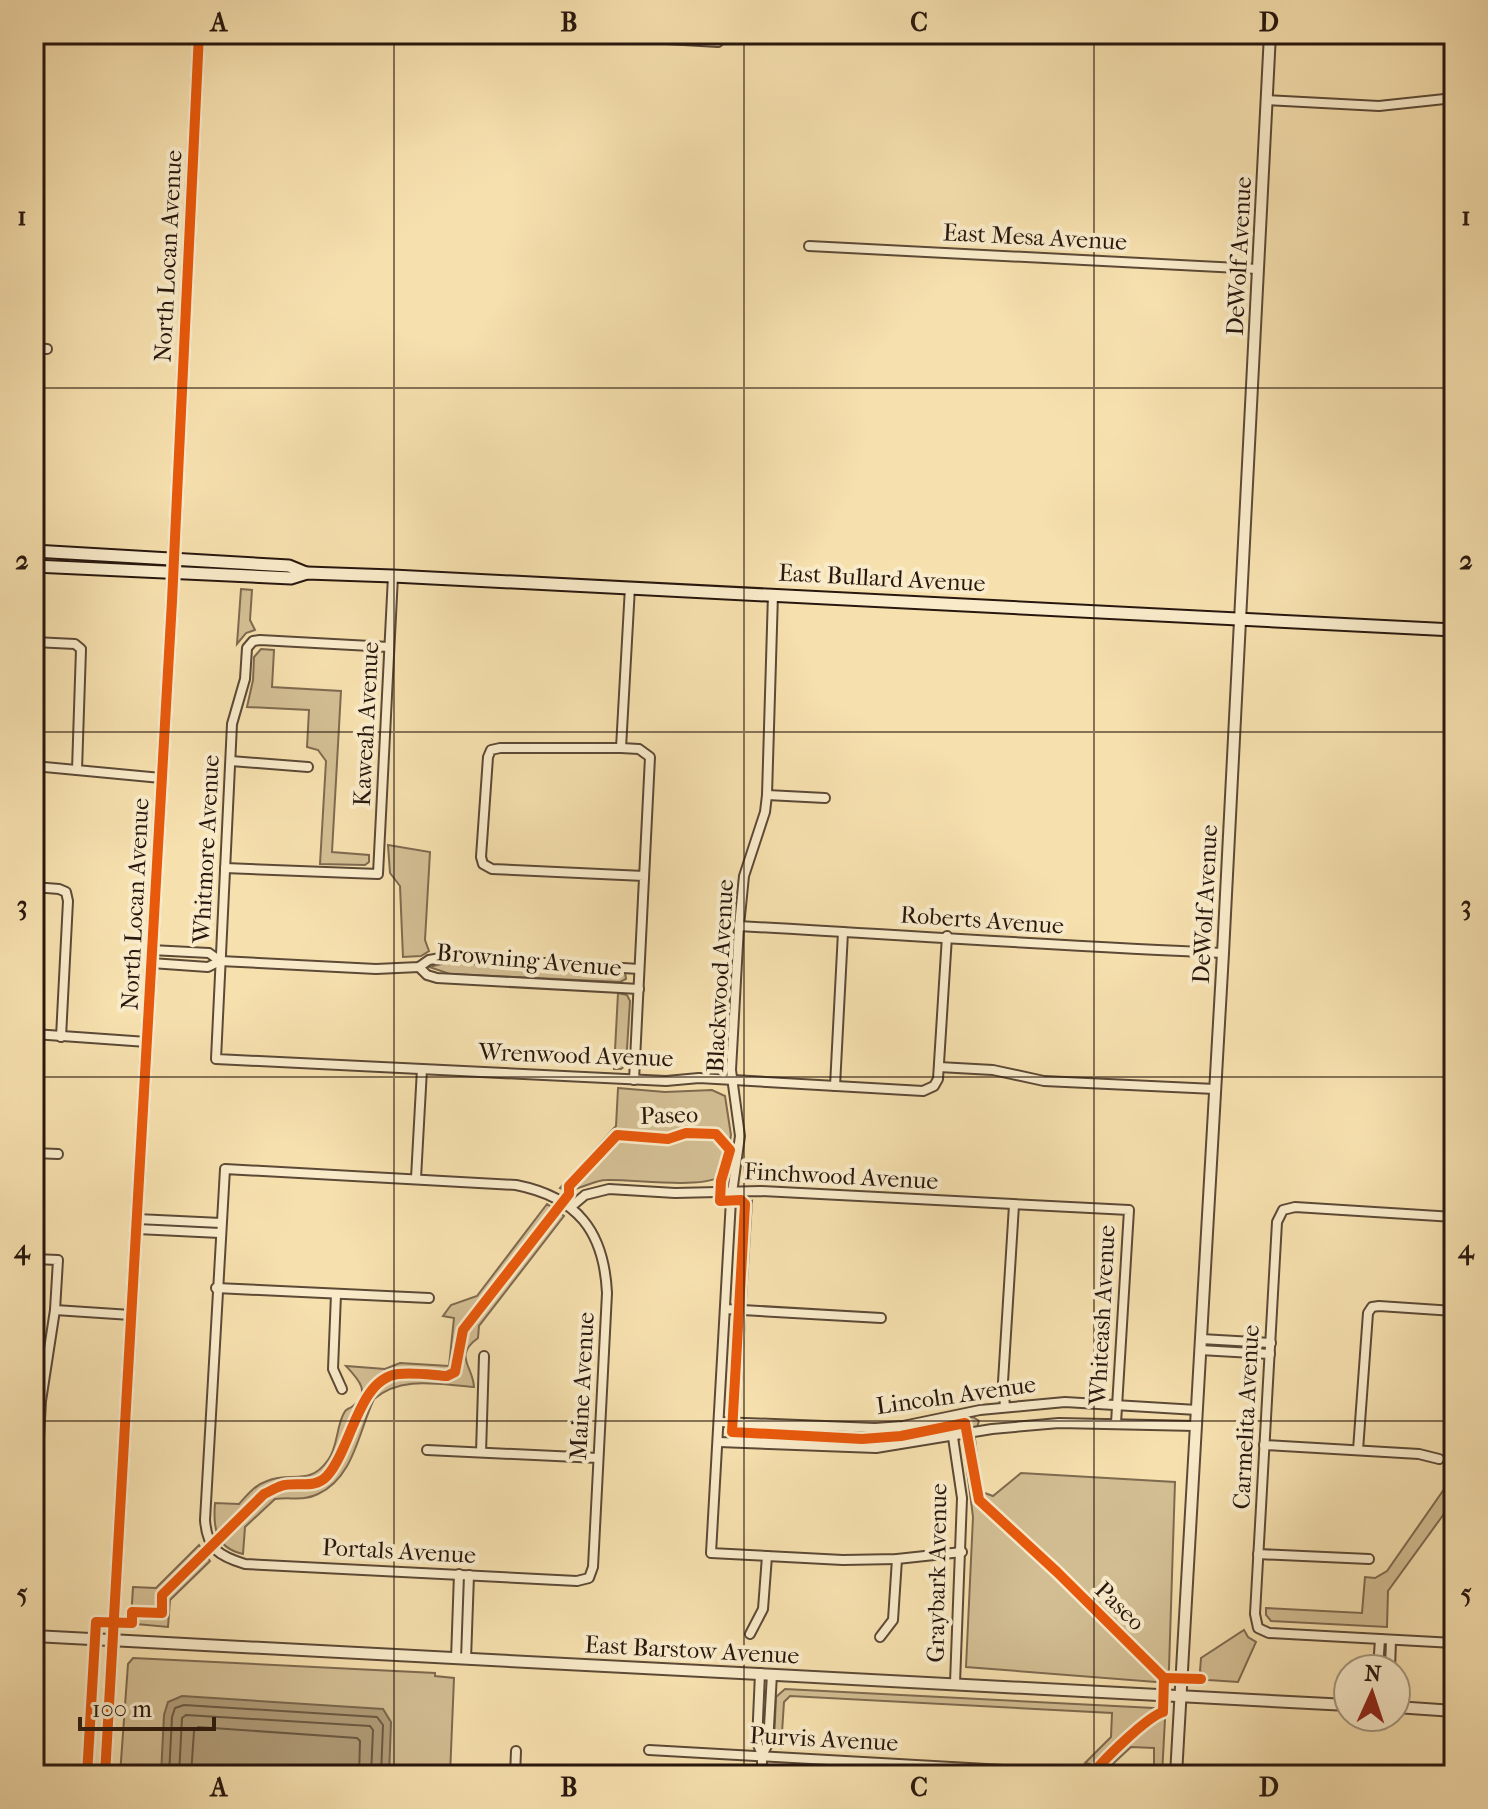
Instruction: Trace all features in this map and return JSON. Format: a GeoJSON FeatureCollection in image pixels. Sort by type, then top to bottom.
{"type":"FeatureCollection","features":[{"type":"Feature","properties":{"kind":"main road","name":"East Bullard Avenue"},"geometry":{"type":"LineString","coordinates":[[34,551],[289,566],[307,573],[1454,630]]}},
{"type":"Feature","properties":{"kind":"main road","name":"East Bullard Avenue"},"geometry":{"type":"LineString","coordinates":[[34,566],[291,578],[307,573]]}},
{"type":"Feature","properties":{"kind":"street","name":"North Locan Avenue"},"geometry":{"type":"LineString","coordinates":[[105,1775],[173,572],[199,34]]}},
{"type":"Feature","properties":{"kind":"street"},"geometry":{"type":"LineString","coordinates":[[579,34],[718,42]]}},
{"type":"Feature","properties":{"kind":"street","name":"DeWolf Avenue"},"geometry":{"type":"LineString","coordinates":[[1176,1775],[1223,953],[1270,34]]}},
{"type":"Feature","properties":{"kind":"street"},"geometry":{"type":"LineString","coordinates":[[1267,100],[1379,106],[1454,98]]}},
{"type":"Feature","properties":{"kind":"street","name":"East Mesa Avenue"},"geometry":{"type":"LineString","coordinates":[[809,246],[1258,269]]}},
{"type":"Feature","properties":{"kind":"street"},"geometry":{"type":"LineString","coordinates":[[34,348],[47,349]]}},
{"type":"Feature","properties":{"kind":"street","name":"Kaweah Avenue"},"geometry":{"type":"LineString","coordinates":[[225,868],[378,874],[393,576]]}},
{"type":"Feature","properties":{"kind":"street"},"geometry":{"type":"LineString","coordinates":[[621,748],[630,587]]}},
{"type":"Feature","properties":{"kind":"street","name":"Blackwood Avenue"},"geometry":{"type":"LineString","coordinates":[[767,1556],[711,1553],[732,1191],[740,1136],[732,1080],[739,926],[744,876],[765,812],[767,795],[773,594]]}},
{"type":"Feature","properties":{"kind":"street","name":"Whitmore Avenue"},"geometry":{"type":"LineString","coordinates":[[216,1059],[232,724],[245,679],[247,648],[250,643],[260,640],[389,647]]}},
{"type":"Feature","properties":{"kind":"street"},"geometry":{"type":"LineString","coordinates":[[34,642],[75,644],[81,649],[77,770]]}},
{"type":"Feature","properties":{"kind":"street"},"geometry":{"type":"LineString","coordinates":[[634,1080],[650,757],[639,749],[621,748],[491,750],[488,757],[483,864],[492,869],[644,876]]}},
{"type":"Feature","properties":{"kind":"street"},"geometry":{"type":"LineString","coordinates":[[231,761],[308,767]]}},
{"type":"Feature","properties":{"kind":"street"},"geometry":{"type":"LineString","coordinates":[[34,766],[161,778]]}},
{"type":"Feature","properties":{"kind":"street"},"geometry":{"type":"LineString","coordinates":[[767,795],[825,798]]}},
{"type":"Feature","properties":{"kind":"street"},"geometry":{"type":"LineString","coordinates":[[34,887],[66,892],[68,901],[61,1037]]}},
{"type":"Feature","properties":{"kind":"street","name":"Roberts Avenue"},"geometry":{"type":"LineString","coordinates":[[739,926],[947,936],[1032,945],[1223,953]]}},
{"type":"Feature","properties":{"kind":"street"},"geometry":{"type":"LineString","coordinates":[[835,1086],[843,932]]}},
{"type":"Feature","properties":{"kind":"street"},"geometry":{"type":"LineString","coordinates":[[947,936],[939,1067],[993,1070],[1044,1081],[1215,1089]]}},
{"type":"Feature","properties":{"kind":"street","name":"Browning Avenue"},"geometry":{"type":"LineString","coordinates":[[151,950],[209,953],[220,961]]}},
{"type":"Feature","properties":{"kind":"street","name":"Browning Avenue"},"geometry":{"type":"LineString","coordinates":[[151,963],[208,967],[220,961],[376,969],[419,967],[429,960],[446,957],[639,969]]}},
{"type":"Feature","properties":{"kind":"street","name":"Browning Avenue"},"geometry":{"type":"LineString","coordinates":[[419,967],[427,975],[437,978],[639,989]]}},
{"type":"Feature","properties":{"kind":"street"},"geometry":{"type":"LineString","coordinates":[[34,1034],[147,1042]]}},
{"type":"Feature","properties":{"kind":"street","name":"Wrenwood Avenue"},"geometry":{"type":"LineString","coordinates":[[216,1059],[923,1091],[934,1086],[939,1067]]}},
{"type":"Feature","properties":{"kind":"street"},"geometry":{"type":"LineString","coordinates":[[416,1178],[422,1069]]}},
{"type":"Feature","properties":{"kind":"street"},"geometry":{"type":"LineString","coordinates":[[34,1153],[58,1154]]}},
{"type":"Feature","properties":{"kind":"street"},"geometry":{"type":"LineString","coordinates":[[429,1298],[216,1288],[225,1169],[516,1185],[549,1194],[572,1206]]}},
{"type":"Feature","properties":{"kind":"street","name":"Finchwood Avenue"},"geometry":{"type":"LineString","coordinates":[[572,1206],[585,1195],[601,1190],[675,1193],[732,1191],[1129,1210]]}},
{"type":"Feature","properties":{"kind":"street"},"geometry":{"type":"LineString","coordinates":[[1005,1407],[1003,1382],[1014,1205]]}},
{"type":"Feature","properties":{"kind":"street","name":"Maine Avenue"},"geometry":{"type":"LineString","coordinates":[[572,1206],[600,1246],[606,1270],[593,1567],[589,1578]]}},
{"type":"Feature","properties":{"kind":"street","name":"Carmelita Avenue"},"geometry":{"type":"LineString","coordinates":[[1380,1639],[1269,1633],[1258,1628],[1255,1614],[1277,1222],[1283,1210],[1295,1207],[1454,1217]]}},
{"type":"Feature","properties":{"kind":"street","name":"Whiteash Avenue"},"geometry":{"type":"LineString","coordinates":[[1116,1423],[1129,1210]]}},
{"type":"Feature","properties":{"kind":"street"},"geometry":{"type":"LineString","coordinates":[[137,1224],[220,1228]]}},
{"type":"Feature","properties":{"kind":"street"},"geometry":{"type":"LineString","coordinates":[[34,1259],[58,1260],[36,1472],[34,1530]]}},
{"type":"Feature","properties":{"kind":"street","name":"Portals Avenue"},"geometry":{"type":"LineString","coordinates":[[216,1288],[205,1520],[211,1546],[226,1558],[245,1564],[577,1581],[589,1578]]}},
{"type":"Feature","properties":{"kind":"street"},"geometry":{"type":"LineString","coordinates":[[336,1294],[333,1369],[342,1389]]}},
{"type":"Feature","properties":{"kind":"street"},"geometry":{"type":"LineString","coordinates":[[1358,1450],[1366,1322],[1372,1307],[1454,1311]]}},
{"type":"Feature","properties":{"kind":"street"},"geometry":{"type":"LineString","coordinates":[[725,1309],[881,1318]]}},
{"type":"Feature","properties":{"kind":"street"},"geometry":{"type":"LineString","coordinates":[[55,1310],[131,1315]]}},
{"type":"Feature","properties":{"kind":"street"},"geometry":{"type":"LineString","coordinates":[[1201,1345],[1271,1343]]}},
{"type":"Feature","properties":{"kind":"street"},"geometry":{"type":"LineString","coordinates":[[1201,1345],[1270,1354]]}},
{"type":"Feature","properties":{"kind":"street"},"geometry":{"type":"LineString","coordinates":[[481,1452],[484,1356]]}},
{"type":"Feature","properties":{"kind":"street"},"geometry":{"type":"LineString","coordinates":[[34,1367],[46,1367]]}},
{"type":"Feature","properties":{"kind":"street","name":"Lincoln Avenue"},"geometry":{"type":"LineString","coordinates":[[720,1422],[875,1428],[1005,1407],[1065,1402],[1197,1410]]}},
{"type":"Feature","properties":{"kind":"street","name":"Graybark Avenue"},"geometry":{"type":"LineString","coordinates":[[950,1417],[962,1498],[955,1683]]}},
{"type":"Feature","properties":{"kind":"street","name":"Lincoln Avenue"},"geometry":{"type":"LineString","coordinates":[[719,1442],[876,1448],[1019,1426],[1116,1423],[1196,1426]]}},
{"type":"Feature","properties":{"kind":"street"},"geometry":{"type":"LineString","coordinates":[[1264,1445],[1419,1454],[1439,1459]]}},
{"type":"Feature","properties":{"kind":"street"},"geometry":{"type":"LineString","coordinates":[[427,1450],[598,1458]]}},
{"type":"Feature","properties":{"kind":"street"},"geometry":{"type":"LineString","coordinates":[[750,1634],[763,1609],[767,1556],[897,1559],[962,1552]]}},
{"type":"Feature","properties":{"kind":"street"},"geometry":{"type":"LineString","coordinates":[[1258,1554],[1369,1559]]}},
{"type":"Feature","properties":{"kind":"street"},"geometry":{"type":"LineString","coordinates":[[880,1637],[893,1620],[897,1559]]}},
{"type":"Feature","properties":{"kind":"street"},"geometry":{"type":"LineString","coordinates":[[459,1574],[461,1659]]}},
{"type":"Feature","properties":{"kind":"street"},"geometry":{"type":"LineString","coordinates":[[461,1659],[469,1575]]}},
{"type":"Feature","properties":{"kind":"street","name":"East Barstow Avenue"},"geometry":{"type":"LineString","coordinates":[[34,1636],[1332,1704]]}},
{"type":"Feature","properties":{"kind":"street"},"geometry":{"type":"LineString","coordinates":[[1379,1653],[1380,1639],[1454,1643]]}},
{"type":"Feature","properties":{"kind":"street"},"geometry":{"type":"LineString","coordinates":[[1391,1640],[1391,1653]]}},
{"type":"Feature","properties":{"kind":"street"},"geometry":{"type":"LineString","coordinates":[[760,1673],[757,1742],[762,1755],[762,1775]]}},
{"type":"Feature","properties":{"kind":"street"},"geometry":{"type":"LineString","coordinates":[[762,1755],[768,1744],[772,1674]]}},
{"type":"Feature","properties":{"kind":"street"},"geometry":{"type":"LineString","coordinates":[[1412,1708],[1454,1711]]}},
{"type":"Feature","properties":{"kind":"street","name":"Purvis Avenue"},"geometry":{"type":"LineString","coordinates":[[649,1750],[1093,1775]]}},
{"type":"Feature","properties":{"kind":"street"},"geometry":{"type":"LineString","coordinates":[[515,1775],[516,1751]]}},
{"type":"Feature","properties":{"kind":"shaded area"},"geometry":{"type":"Polygon","coordinates":[[[241,589],[252,590],[250,620],[255,630],[246,633],[237,644],[241,589]]]}},
{"type":"Feature","properties":{"kind":"shaded area"},"geometry":{"type":"Polygon","coordinates":[[[261,649],[274,650],[272,687],[341,691],[332,852],[369,855],[369,862],[365,865],[320,864],[326,761],[318,750],[307,747],[309,710],[247,707],[254,657],[261,649]]]}},
{"type":"Feature","properties":{"kind":"shaded area"},"geometry":{"type":"Polygon","coordinates":[[[388,845],[430,852],[425,940],[429,951],[421,956],[403,957],[400,886],[390,873],[388,845]]]}},
{"type":"Feature","properties":{"kind":"shaded area"},"geometry":{"type":"Polygon","coordinates":[[[450,962],[621,970],[625,972],[626,979],[620,982],[450,974],[429,967],[450,962]]]}},
{"type":"Feature","properties":{"kind":"shaded area"},"geometry":{"type":"Polygon","coordinates":[[[618,993],[627,995],[630,1001],[626,1065],[614,1069],[618,993]]]}},
{"type":"Feature","properties":{"kind":"shaded area"},"geometry":{"type":"Polygon","coordinates":[[[618,1088],[665,1092],[712,1090],[725,1096],[731,1135],[724,1175],[700,1182],[607,1180],[577,1189],[560,1188],[616,1126],[618,1088]]]}},
{"type":"Feature","properties":{"kind":"shaded area"},"geometry":{"type":"Polygon","coordinates":[[[752,1201],[746,1299],[735,1294],[741,1207],[752,1201]]]}},
{"type":"Feature","properties":{"kind":"shaded area"},"geometry":{"type":"Polygon","coordinates":[[[547,1204],[564,1216],[479,1326],[478,1338],[465,1356],[474,1387],[422,1383],[385,1392],[374,1399],[348,1465],[330,1487],[308,1497],[275,1499],[245,1527],[243,1554],[221,1542],[216,1528],[215,1503],[239,1504],[263,1483],[276,1478],[307,1476],[328,1460],[345,1411],[361,1396],[361,1385],[346,1366],[385,1369],[400,1363],[449,1366],[454,1318],[443,1316],[451,1305],[477,1296],[547,1204]]]}},
{"type":"Feature","properties":{"kind":"shaded area"},"geometry":{"type":"Polygon","coordinates":[[[745,1319],[739,1416],[729,1413],[734,1322],[745,1319]]]}},
{"type":"Feature","properties":{"kind":"shaded area"},"geometry":{"type":"Polygon","coordinates":[[[973,1417],[979,1421],[977,1427],[902,1441],[856,1444],[736,1439],[727,1435],[727,1429],[733,1426],[874,1432],[932,1426],[973,1417]]]}},
{"type":"Feature","properties":{"kind":"shaded area"},"geometry":{"type":"Polygon","coordinates":[[[970,1439],[975,1439],[982,1492],[993,1496],[1021,1473],[1175,1482],[1168,1674],[1156,1682],[966,1667],[973,1517],[964,1446],[970,1439]]]}},
{"type":"Feature","properties":{"kind":"shaded area"},"geometry":{"type":"Polygon","coordinates":[[[1454,1475],[1454,1500],[1388,1591],[1387,1627],[1271,1621],[1266,1615],[1266,1608],[1362,1613],[1365,1577],[1375,1578],[1387,1571],[1454,1475]]]}},
{"type":"Feature","properties":{"kind":"shaded area"},"geometry":{"type":"Polygon","coordinates":[[[199,1545],[210,1561],[170,1600],[168,1627],[136,1624],[131,1620],[133,1587],[156,1588],[199,1545]]]}},
{"type":"Feature","properties":{"kind":"shaded area"},"geometry":{"type":"Polygon","coordinates":[[[1244,1630],[1256,1642],[1238,1682],[1208,1680],[1200,1671],[1201,1658],[1244,1630]]]}},
{"type":"Feature","properties":{"kind":"shaded area"},"geometry":{"type":"Polygon","coordinates":[[[133,1658],[435,1673],[435,1676],[454,1678],[450,1775],[120,1775],[128,1664],[133,1658]]]}},
{"type":"Feature","properties":{"kind":"shaded area"},"geometry":{"type":"Polygon","coordinates":[[[785,1689],[1154,1708],[1162,1712],[1165,1719],[1162,1775],[1154,1775],[1154,1748],[1131,1747],[1101,1775],[1094,1765],[1085,1763],[1111,1737],[1112,1713],[790,1696],[784,1702],[781,1748],[774,1742],[776,1697],[785,1689]]]}},
{"type":"Feature","properties":{"kind":"water"},"geometry":{"type":"Polygon","coordinates":[[[182,1696],[383,1709],[391,1722],[389,1775],[161,1775],[164,1715],[168,1702],[182,1696]]]}},
{"type":"Feature","properties":{"kind":"cycle path"},"geometry":{"type":"LineString","coordinates":[[105,1775],[172,601],[199,34]]}},
{"type":"Feature","properties":{"kind":"cycle path","name":"Paseo"},"geometry":{"type":"LineString","coordinates":[[87,1775],[96,1622],[132,1623],[132,1612],[162,1613],[162,1595],[264,1494],[287,1485],[316,1483],[327,1476],[336,1464],[365,1401],[384,1379],[398,1374],[447,1376],[455,1372],[463,1330],[569,1194],[569,1186],[617,1135],[668,1139],[686,1133],[716,1134],[730,1150],[721,1181],[720,1201],[741,1200],[745,1204],[732,1432],[862,1439],[901,1436],[965,1423],[979,1500],[1164,1678]]}},
{"type":"Feature","properties":{"kind":"cycle path"},"geometry":{"type":"LineString","coordinates":[[1092,1775],[1136,1730],[1163,1712],[1164,1678],[1201,1679]]}}]}
